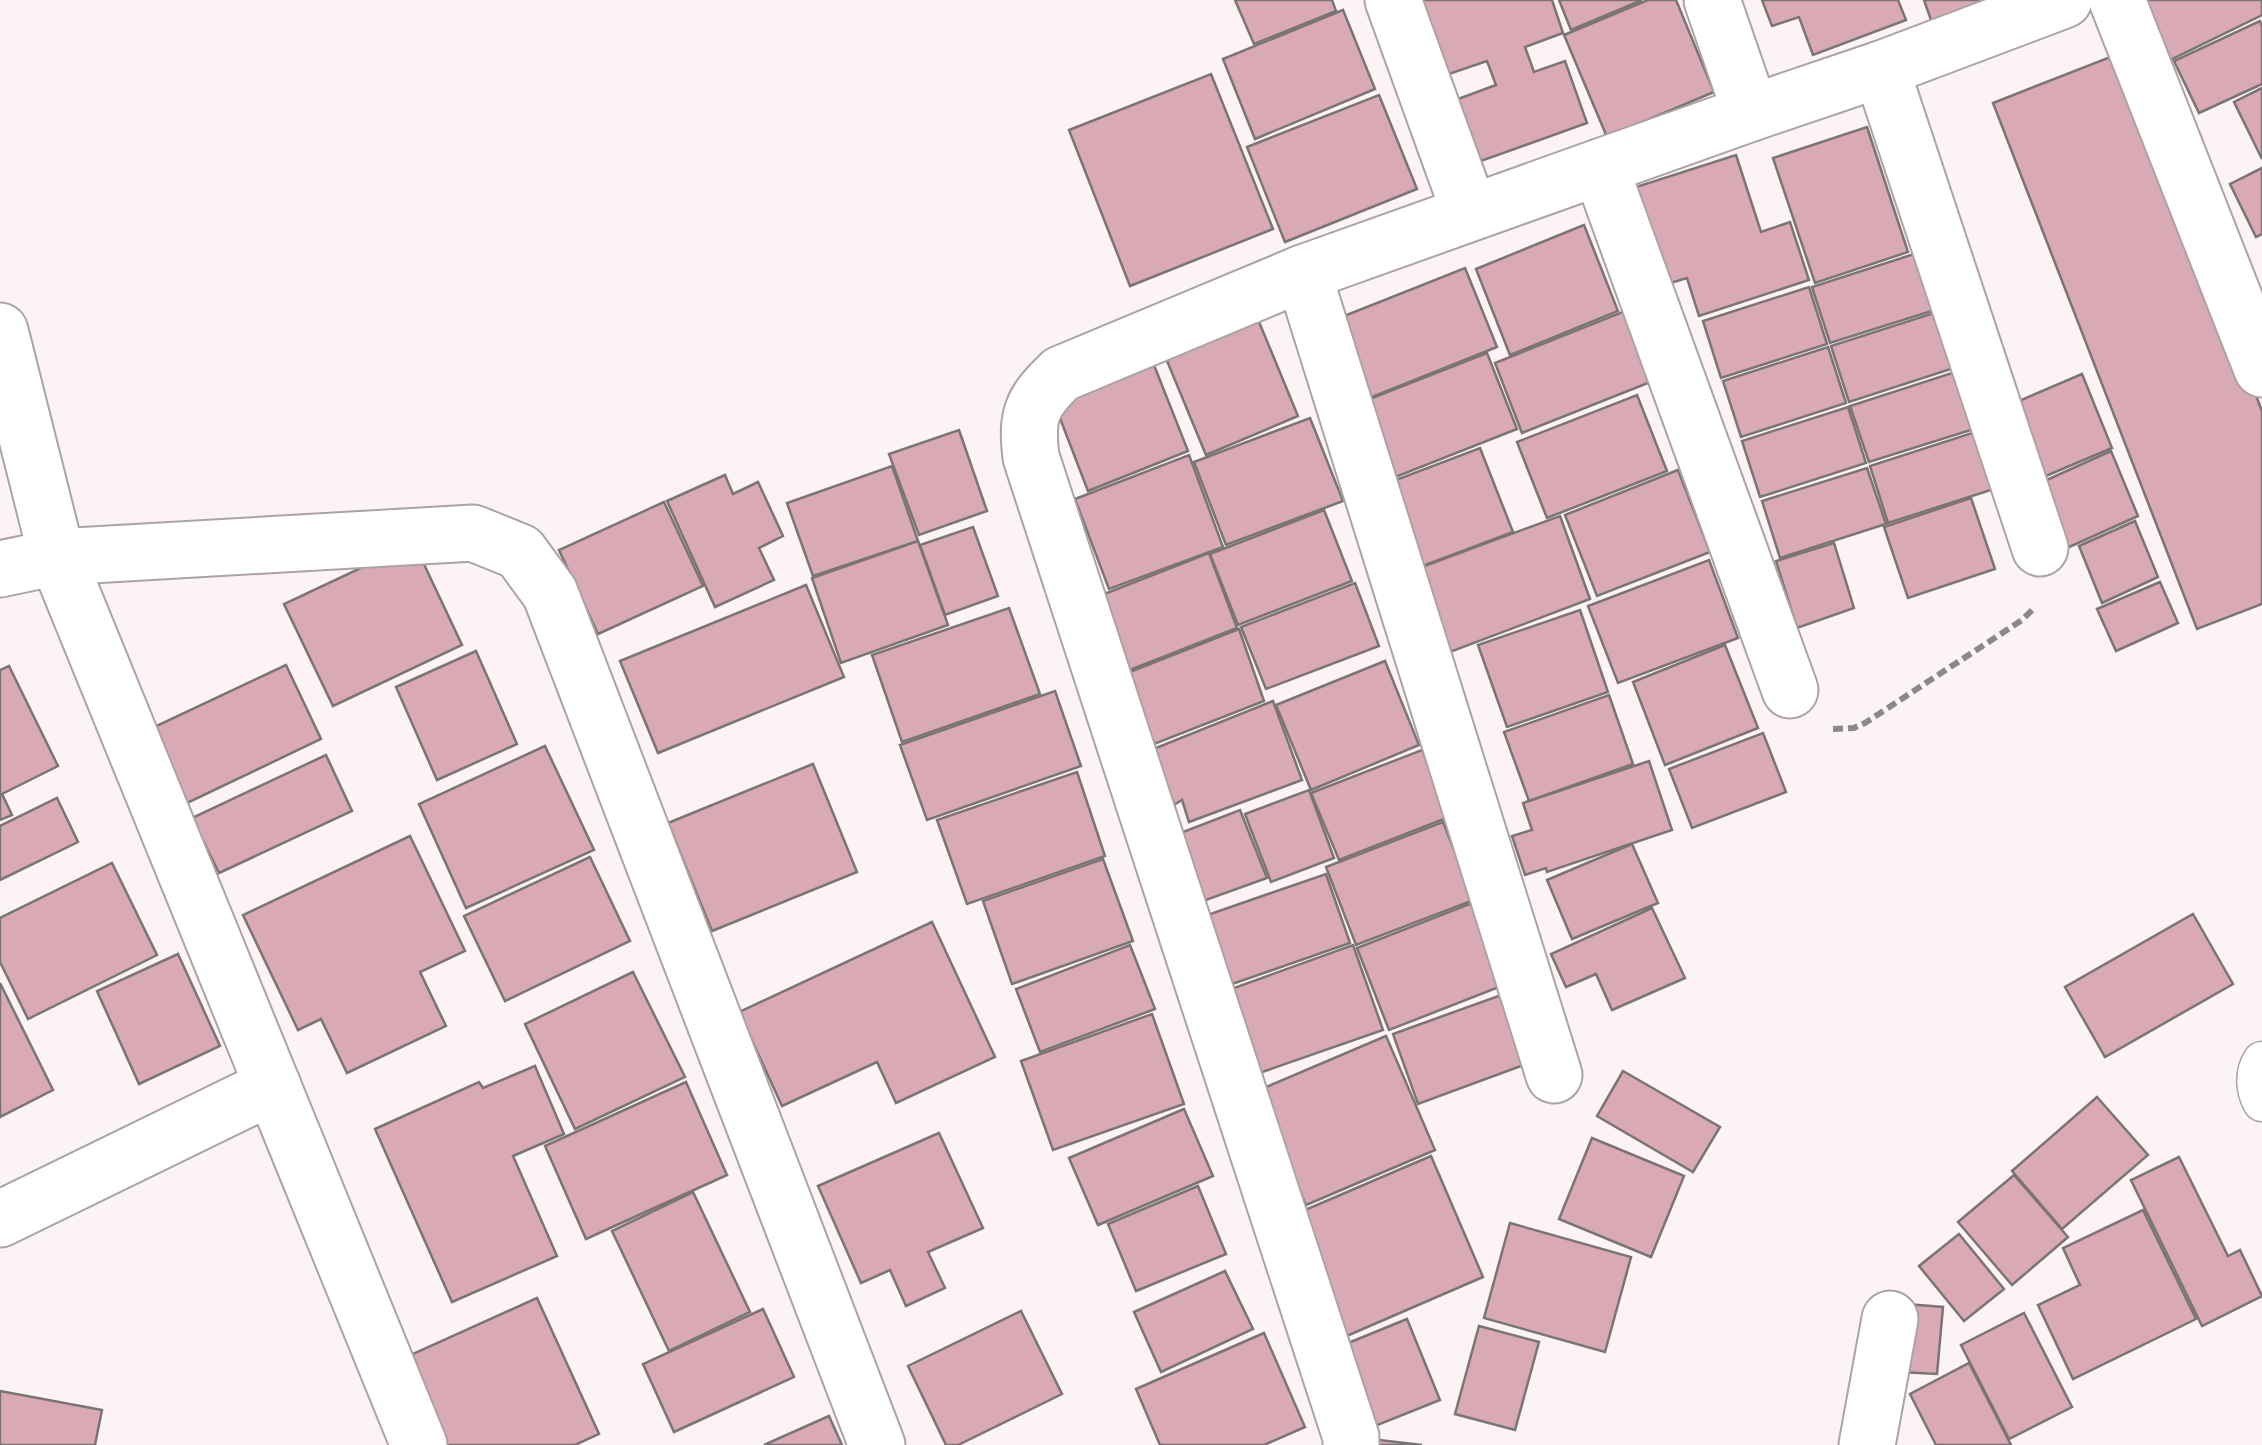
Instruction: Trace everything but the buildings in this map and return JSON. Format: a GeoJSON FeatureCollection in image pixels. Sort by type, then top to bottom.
{"type":"FeatureCollection","features":[{"type":"Feature","properties":{"kind":"street"},"geometry":{"type":"LineString","coordinates":[[1393,0],[1470,212]]}},
{"type":"Feature","properties":{"kind":"street"},"geometry":{"type":"LineString","coordinates":[[1712,0],[1750,113]]}},
{"type":"Feature","properties":{"kind":"street"},"geometry":{"type":"LineString","coordinates":[[1351,1445],[1031,457],[1027,426],[1040,395],[1062,374],[1303,273],[2064,0]]}},
{"type":"Feature","properties":{"kind":"street"},"geometry":{"type":"LineString","coordinates":[[2117,0],[2262,369]]}},
{"type":"Feature","properties":{"kind":"street"},"geometry":{"type":"LineString","coordinates":[[1880,69],[2040,548]]}},
{"type":"Feature","properties":{"kind":"street"},"geometry":{"type":"LineString","coordinates":[[1600,167],[1790,690]]}},
{"type":"Feature","properties":{"kind":"street"},"geometry":{"type":"LineString","coordinates":[[1303,273],[1554,1075]]}},
{"type":"Feature","properties":{"kind":"street"},"geometry":{"type":"LineString","coordinates":[[0,331],[57,557],[419,1445]]}},
{"type":"Feature","properties":{"kind":"street"},"geometry":{"type":"LineString","coordinates":[[0,570],[57,557],[473,533],[520,552],[550,593],[877,1445]]}},
{"type":"Feature","properties":{"kind":"street"},"geometry":{"type":"LineString","coordinates":[[0,1219],[273,1086]]}},
{"type":"Feature","properties":{"kind":"street"},"geometry":{"type":"LineString","coordinates":[[1867,1445],[1890,1319]]}},
{"type":"Feature","properties":{"kind":"lane"},"geometry":{"type":"LineString","coordinates":[[2262,1060],[2256,1081],[2262,1102]]}},
{"type":"Feature","properties":{"kind":"path"},"geometry":{"type":"LineString","coordinates":[[1790,690],[1806,718],[1834,730],[1864,723],[2022,620],[2039,603],[2046,578],[2040,548]]}}]}
